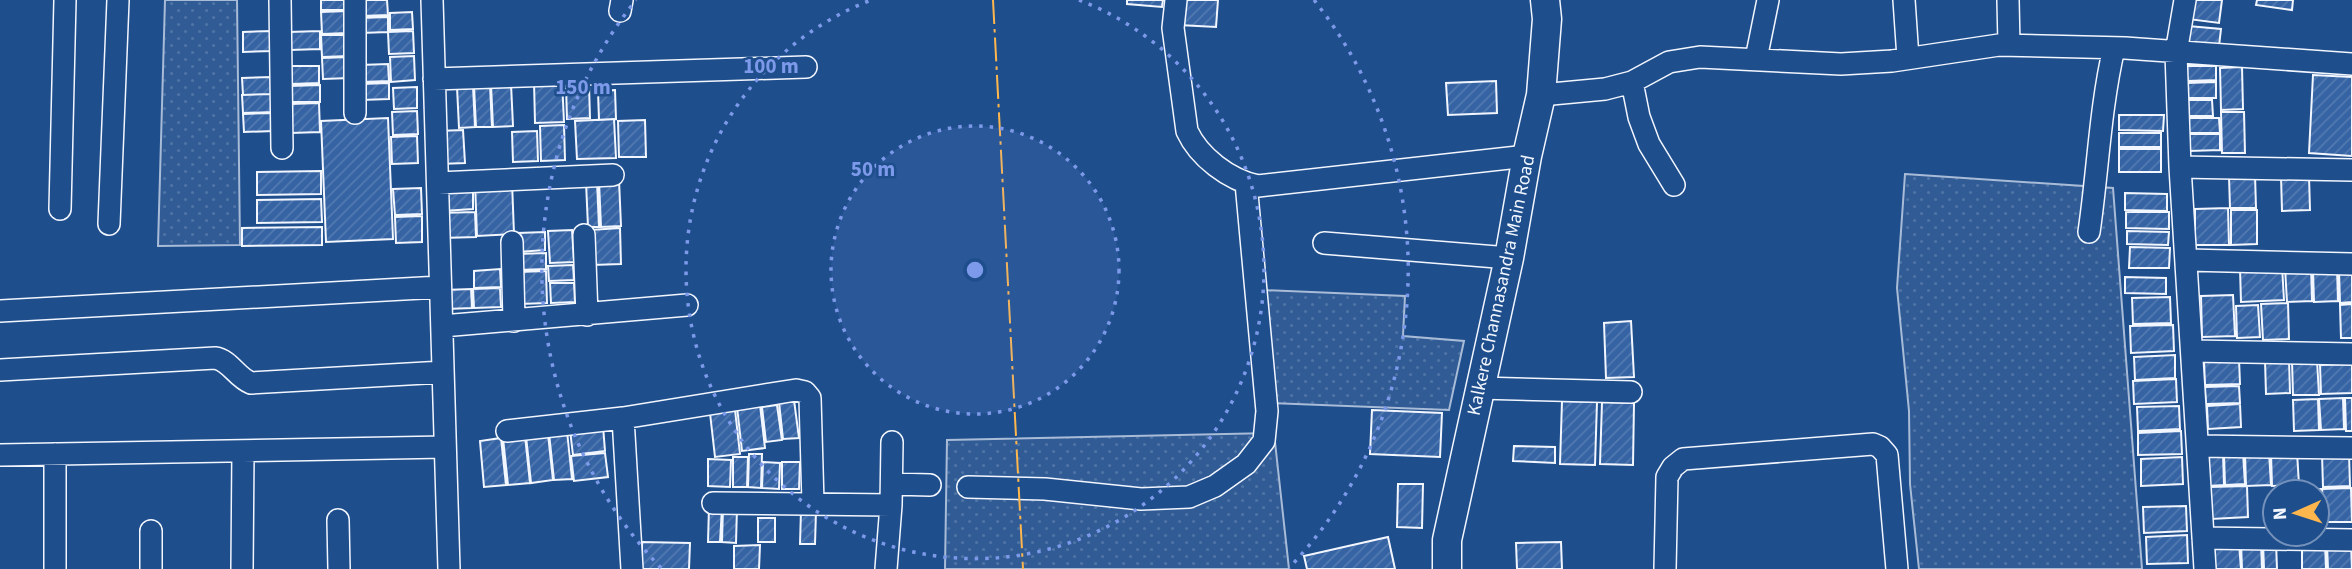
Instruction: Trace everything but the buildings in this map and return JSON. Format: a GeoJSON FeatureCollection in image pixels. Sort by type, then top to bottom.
{"type":"FeatureCollection","features":[{"type":"Feature","properties":{"kind":"main road","name":"Kalkere Channasandra Main Road"},"geometry":{"type":"LineString","coordinates":[[1447,569],[1447,540],[1509,258],[1541,95],[1547,19],[1545,0]]}},
{"type":"Feature","properties":{"kind":"street"},"geometry":{"type":"LineString","coordinates":[[60,209],[65,0]]}},
{"type":"Feature","properties":{"kind":"street"},"geometry":{"type":"LineString","coordinates":[[108,224],[118,0]]}},
{"type":"Feature","properties":{"kind":"street"},"geometry":{"type":"LineString","coordinates":[[280,0],[282,148]]}},
{"type":"Feature","properties":{"kind":"street"},"geometry":{"type":"LineString","coordinates":[[355,0],[355,113]]}},
{"type":"Feature","properties":{"kind":"street"},"geometry":{"type":"LineString","coordinates":[[432,0],[449,569]]}},
{"type":"Feature","properties":{"kind":"street"},"geometry":{"type":"LineString","coordinates":[[1176,0],[1173,28],[1187,131],[1194,145],[1233,178],[1258,186],[1527,156]]}},
{"type":"Feature","properties":{"kind":"street"},"geometry":{"type":"LineString","coordinates":[[1756,59],[1769,0]]}},
{"type":"Feature","properties":{"kind":"street"},"geometry":{"type":"LineString","coordinates":[[1904,0],[1908,58]]}},
{"type":"Feature","properties":{"kind":"street"},"geometry":{"type":"LineString","coordinates":[[2008,0],[2010,45]]}},
{"type":"Feature","properties":{"kind":"street"},"geometry":{"type":"LineString","coordinates":[[2185,0],[2176,53],[2180,167],[2188,260],[2205,569]]}},
{"type":"Feature","properties":{"kind":"street"},"geometry":{"type":"LineString","coordinates":[[1541,95],[1605,89],[1632,82],[1669,62],[1700,57],[1841,64],[2010,45],[2114,48],[2352,64]]}},
{"type":"Feature","properties":{"kind":"street"},"geometry":{"type":"LineString","coordinates":[[2089,232],[2098,170],[2105,87],[2114,48]]}},
{"type":"Feature","properties":{"kind":"street"},"geometry":{"type":"LineString","coordinates":[[434,79],[806,67]]}},
{"type":"Feature","properties":{"kind":"street"},"geometry":{"type":"LineString","coordinates":[[1632,82],[1648,144],[1674,185]]}},
{"type":"Feature","properties":{"kind":"street"},"geometry":{"type":"LineString","coordinates":[[2180,167],[2352,170]]}},
{"type":"Feature","properties":{"kind":"street"},"geometry":{"type":"LineString","coordinates":[[438,183],[614,175]]}},
{"type":"Feature","properties":{"kind":"street"},"geometry":{"type":"LineString","coordinates":[[968,486],[1045,489],[1140,499],[1189,497],[1215,486],[1247,464],[1264,441],[1267,411],[1245,183]]}},
{"type":"Feature","properties":{"kind":"street"},"geometry":{"type":"LineString","coordinates":[[584,235],[587,315]]}},
{"type":"Feature","properties":{"kind":"street"},"geometry":{"type":"LineString","coordinates":[[512,242],[514,321]]}},
{"type":"Feature","properties":{"kind":"street"},"geometry":{"type":"LineString","coordinates":[[1324,243],[1509,258]]}},
{"type":"Feature","properties":{"kind":"street"},"geometry":{"type":"LineString","coordinates":[[2188,260],[2352,264]]}},
{"type":"Feature","properties":{"kind":"street"},"geometry":{"type":"LineString","coordinates":[[0,311],[440,287]]}},
{"type":"Feature","properties":{"kind":"street"},"geometry":{"type":"LineString","coordinates":[[442,327],[687,305]]}},
{"type":"Feature","properties":{"kind":"street"},"geometry":{"type":"LineString","coordinates":[[2193,351],[2352,354]]}},
{"type":"Feature","properties":{"kind":"street"},"geometry":{"type":"LineString","coordinates":[[0,370],[215,358],[224,360],[242,379],[251,383],[443,372]]}},
{"type":"Feature","properties":{"kind":"street"},"geometry":{"type":"LineString","coordinates":[[1479,388],[1631,392]]}},
{"type":"Feature","properties":{"kind":"street"},"geometry":{"type":"LineString","coordinates":[[507,431],[623,418],[796,390],[810,398],[813,503]]}},
{"type":"Feature","properties":{"kind":"street"},"geometry":{"type":"LineString","coordinates":[[623,418],[632,569]]}},
{"type":"Feature","properties":{"kind":"street"},"geometry":{"type":"LineString","coordinates":[[886,569],[892,442]]}},
{"type":"Feature","properties":{"kind":"street"},"geometry":{"type":"LineString","coordinates":[[1665,569],[1667,477],[1673,467],[1683,459],[1873,444],[1887,455],[1897,569]]}},
{"type":"Feature","properties":{"kind":"street"},"geometry":{"type":"LineString","coordinates":[[2198,446],[2352,448]]}},
{"type":"Feature","properties":{"kind":"street"},"geometry":{"type":"LineString","coordinates":[[0,455],[445,447]]}},
{"type":"Feature","properties":{"kind":"street"},"geometry":{"type":"LineString","coordinates":[[242,569],[243,451]]}},
{"type":"Feature","properties":{"kind":"street"},"geometry":{"type":"LineString","coordinates":[[55,454],[55,569]]}},
{"type":"Feature","properties":{"kind":"street"},"geometry":{"type":"LineString","coordinates":[[713,503],[813,503],[891,495],[930,485]]}},
{"type":"Feature","properties":{"kind":"street"},"geometry":{"type":"LineString","coordinates":[[338,520],[339,569]]}},
{"type":"Feature","properties":{"kind":"street"},"geometry":{"type":"LineString","coordinates":[[150,569],[152,531]]}},
{"type":"Feature","properties":{"kind":"street"},"geometry":{"type":"LineString","coordinates":[[2203,538],[2352,540]]}},
{"type":"Feature","properties":{"kind":"shaded area"},"geometry":{"type":"Polygon","coordinates":[[[165,0],[237,0],[240,245],[158,246],[165,0]]]}},
{"type":"Feature","properties":{"kind":"shaded area"},"geometry":{"type":"Polygon","coordinates":[[[1905,174],[2113,188],[2142,569],[1919,569],[1910,484],[1909,411],[1897,288],[1905,174]]]}},
{"type":"Feature","properties":{"kind":"shaded area"},"geometry":{"type":"Polygon","coordinates":[[[1262,290],[1405,296],[1403,336],[1464,341],[1449,410],[1270,403],[1262,290]]]}},
{"type":"Feature","properties":{"kind":"shaded area"},"geometry":{"type":"Polygon","coordinates":[[[1274,433],[1289,569],[945,569],[947,440],[1274,433]]]}},
{"type":"Feature","properties":{"kind":"power"},"geometry":{"type":"LineString","coordinates":[[993,0],[1023,569]]}}]}
